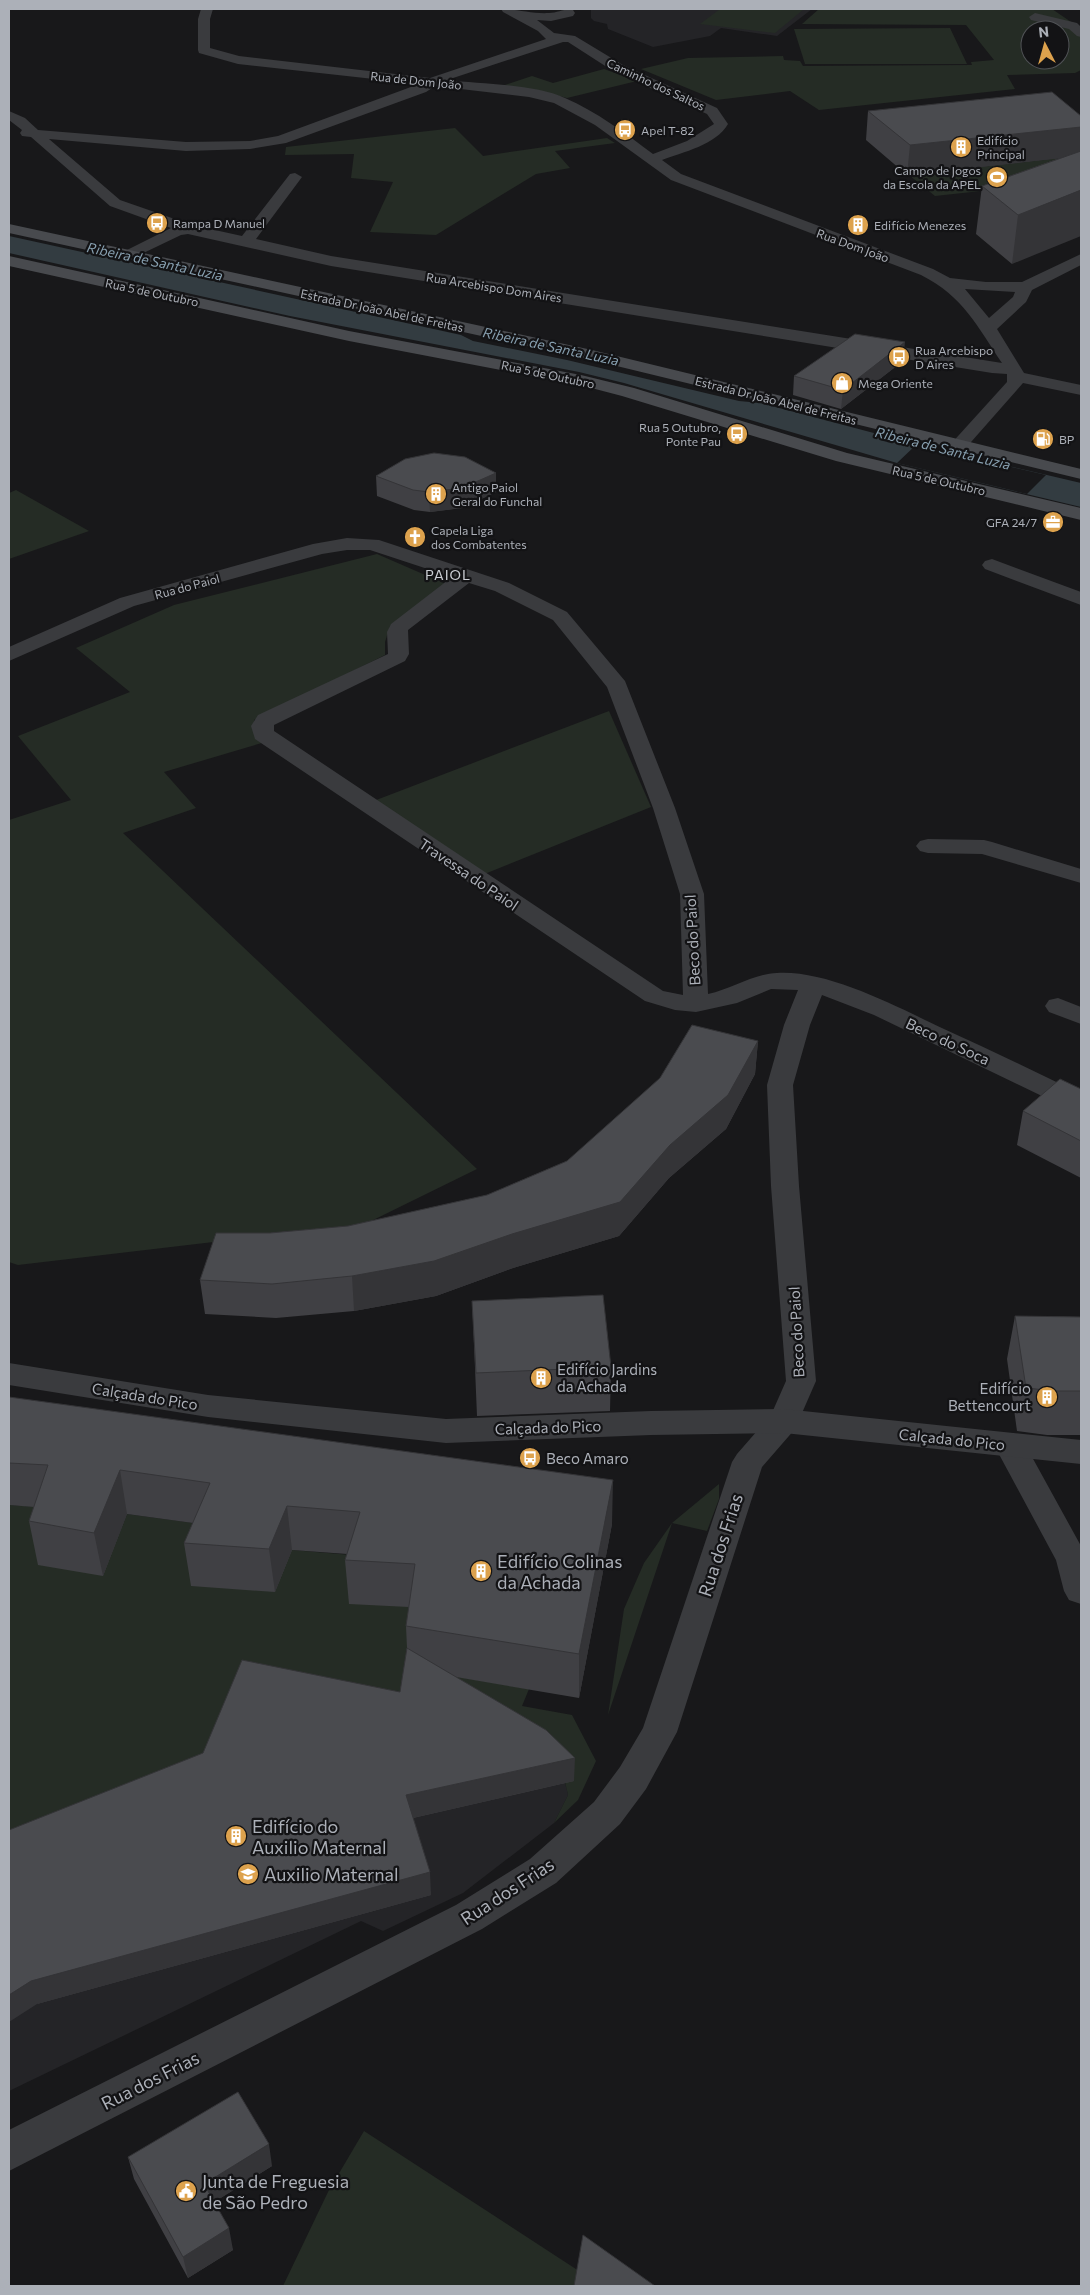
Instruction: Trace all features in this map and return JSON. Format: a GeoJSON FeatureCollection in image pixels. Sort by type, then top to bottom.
{"type":"FeatureCollection","features":[{"type":"Feature","properties":{"kind":"main road","name":"Estrada Dr João Abel de Freitas"},"geometry":{"type":"LineString","coordinates":[[9,228],[741,390],[958,446],[1081,474]]}},
{"type":"Feature","properties":{"kind":"main road","name":"Rua 5 de Outubro"},"geometry":{"type":"LineString","coordinates":[[9,261],[349,336],[581,380],[628,392],[842,457],[1081,514]]}},
{"type":"Feature","properties":{"kind":"main road"},"geometry":{"type":"LineString","coordinates":[[920,476],[958,446]]}},
{"type":"Feature","properties":{"kind":"street","name":"Rua de Dom João"},"geometry":{"type":"LineString","coordinates":[[207,9],[204,19],[204,50],[238,60],[529,93],[559,100],[600,122],[652,159]]}},
{"type":"Feature","properties":{"kind":"street"},"geometry":{"type":"LineString","coordinates":[[507,9],[542,28],[547,34],[570,41]]}},
{"type":"Feature","properties":{"kind":"street"},"geometry":{"type":"LineString","coordinates":[[9,132],[198,146],[252,145],[280,140],[421,90],[439,78],[570,41],[582,34],[571,20],[521,16]]}},
{"type":"Feature","properties":{"kind":"street"},"geometry":{"type":"LineString","coordinates":[[1035,17],[1073,26],[1081,33]]}},
{"type":"Feature","properties":{"kind":"street"},"geometry":{"type":"LineString","coordinates":[[542,28],[571,20]]}},
{"type":"Feature","properties":{"kind":"street","name":"Caminho dos Saltos"},"geometry":{"type":"LineString","coordinates":[[570,41],[618,68],[712,111],[721,124],[718,130],[692,144],[652,159]]}},
{"type":"Feature","properties":{"kind":"street","name":"Rua Arcebispo Dom Aires"},"geometry":{"type":"LineString","coordinates":[[9,115],[20,122],[115,203],[144,215],[188,229],[245,243],[351,264],[992,368],[1081,390]]}},
{"type":"Feature","properties":{"kind":"street","name":"Rua Dom João"},"geometry":{"type":"LineString","coordinates":[[652,159],[676,177],[919,268],[945,282],[968,303],[1016,373]]}},
{"type":"Feature","properties":{"kind":"street"},"geometry":{"type":"LineString","coordinates":[[245,243],[295,177]]}},
{"type":"Feature","properties":{"kind":"street"},"geometry":{"type":"LineString","coordinates":[[128,255],[177,231],[188,229]]}},
{"type":"Feature","properties":{"kind":"street"},"geometry":{"type":"LineString","coordinates":[[945,282],[1004,288],[1025,287],[1081,259]]}},
{"type":"Feature","properties":{"kind":"street"},"geometry":{"type":"LineString","coordinates":[[987,329],[1020,298],[1025,287]]}},
{"type":"Feature","properties":{"kind":"street"},"geometry":{"type":"LineString","coordinates":[[968,303],[1004,288]]}},
{"type":"Feature","properties":{"kind":"street"},"geometry":{"type":"LineString","coordinates":[[968,303],[1010,307]]}},
{"type":"Feature","properties":{"kind":"street"},"geometry":{"type":"LineString","coordinates":[[958,446],[1015,383],[1016,373]]}},
{"type":"Feature","properties":{"kind":"street","name":"Rua do Paiol"},"geometry":{"type":"LineString","coordinates":[[9,655],[127,602],[320,548],[347,544],[372,544],[465,576]]}},
{"type":"Feature","properties":{"kind":"street"},"geometry":{"type":"LineString","coordinates":[[992,565],[1081,599]]}},
{"type":"Feature","properties":{"kind":"street","name":"Beco do Paiol"},"geometry":{"type":"LineString","coordinates":[[465,576],[502,587],[560,616],[617,686],[664,808],[692,894],[696,1004],[721,1000],[760,982],[793,981],[812,985],[797,1025],[780,1085],[785,1186],[801,1380],[784,1421]]}},
{"type":"Feature","properties":{"kind":"street","name":"Travessa do Paiol"},"geometry":{"type":"LineString","coordinates":[[465,576],[451,590],[398,628],[396,640],[400,651],[398,656],[266,720],[262,726],[263,734],[534,918],[654,996],[679,1003],[696,1004]]}},
{"type":"Feature","properties":{"kind":"street"},"geometry":{"type":"LineString","coordinates":[[928,846],[984,847],[1081,876]]}},
{"type":"Feature","properties":{"kind":"street","name":"Beco do Soca"},"geometry":{"type":"LineString","coordinates":[[812,985],[900,1017],[1081,1104]]}},
{"type":"Feature","properties":{"kind":"street"},"geometry":{"type":"LineString","coordinates":[[1058,1006],[1081,1016]]}},
{"type":"Feature","properties":{"kind":"street","name":"Calçada do Pico"},"geometry":{"type":"LineString","coordinates":[[12,1376],[208,1406],[446,1431],[699,1422],[784,1421],[1081,1452]]}},
{"type":"Feature","properties":{"kind":"street","name":"Rua dos Frias"},"geometry":{"type":"LineString","coordinates":[[9,2151],[469,1917],[543,1871],[607,1813],[633,1778],[659,1732],[748,1462],[784,1421]]}},
{"type":"Feature","properties":{"kind":"street"},"geometry":{"type":"LineString","coordinates":[[1010,1445],[1072,1560],[1081,1591]]}},
{"type":"Feature","properties":{"kind":"shaded area"},"geometry":{"type":"Polygon","coordinates":[[[591,9],[812,9],[777,36],[721,28],[710,36],[653,47],[608,29],[607,24],[594,21],[591,18],[591,9]]]}},
{"type":"Feature","properties":{"kind":"shaded area"},"geometry":{"type":"Polygon","coordinates":[[[720,9],[804,9],[775,33],[700,24],[720,9]]]}},
{"type":"Feature","properties":{"kind":"shaded area"},"geometry":{"type":"Polygon","coordinates":[[[819,9],[1052,9],[1068,20],[1020,20],[1020,70],[1070,70],[1070,21],[1080,28],[1077,33],[1081,37],[1081,70],[1075,73],[1007,75],[1015,89],[819,110],[790,91],[716,100],[641,69],[688,58],[783,56],[784,60],[800,61],[803,66],[972,65],[971,62],[994,60],[966,25],[802,24],[819,9]]]}},
{"type":"Feature","properties":{"kind":"shaded area"},"geometry":{"type":"Polygon","coordinates":[[[950,28],[967,64],[805,64],[794,29],[950,28]]]}},
{"type":"Feature","properties":{"kind":"shaded area"},"geometry":{"type":"Polygon","coordinates":[[[604,69],[637,81],[567,98],[536,90],[502,86],[532,76],[553,83],[604,69]]]}},
{"type":"Feature","properties":{"kind":"shaded area"},"geometry":{"type":"Polygon","coordinates":[[[455,128],[483,156],[607,138],[615,143],[555,151],[570,168],[536,174],[436,235],[370,232],[393,182],[351,178],[354,154],[285,155],[286,147],[455,128]]]}},
{"type":"Feature","properties":{"kind":"shaded area","name":"Campo de Jogos da Escola da APEL"},"geometry":{"type":"Polygon","coordinates":[[[1077,156],[1081,180],[935,196],[909,175],[1077,156]]]}},
{"type":"Feature","properties":{"kind":"shaded area"},"geometry":{"type":"Polygon","coordinates":[[[9,236],[461,335],[473,341],[567,360],[739,401],[760,403],[923,446],[1081,483],[1081,507],[897,463],[624,383],[579,372],[290,316],[9,253],[9,236]]]}},
{"type":"Feature","properties":{"kind":"shaded area"},"geometry":{"type":"Polygon","coordinates":[[[16,490],[89,531],[9,559],[9,493],[16,490]]]}},
{"type":"Feature","properties":{"kind":"shaded area"},"geometry":{"type":"Polygon","coordinates":[[[377,554],[446,584],[390,626],[385,642],[385,655],[254,720],[265,742],[164,772],[196,808],[123,833],[477,1169],[365,1224],[18,1265],[9,1262],[9,820],[71,800],[18,736],[130,692],[76,648],[174,605],[377,554]]]}},
{"type":"Feature","properties":{"kind":"shaded area"},"geometry":{"type":"Polygon","coordinates":[[[609,711],[651,807],[482,875],[371,802],[609,711]]]}},
{"type":"Feature","properties":{"kind":"shaded area"},"geometry":{"type":"Polygon","coordinates":[[[719,1484],[719,1499],[707,1531],[672,1523],[719,1484]]]}},
{"type":"Feature","properties":{"kind":"shaded area"},"geometry":{"type":"Polygon","coordinates":[[[9,1505],[57,1508],[102,1576],[127,1514],[216,1526],[292,1550],[363,1556],[418,1608],[424,1671],[529,1689],[522,1706],[572,1715],[596,1761],[578,1800],[554,1823],[568,1795],[562,1769],[207,1776],[9,1842],[9,1505]]]}},
{"type":"Feature","properties":{"kind":"shaded area"},"geometry":{"type":"Polygon","coordinates":[[[672,1523],[608,1715],[624,1609],[644,1563],[672,1523]]]}},
{"type":"Feature","properties":{"kind":"shaded area","name":"Auxilio Maternal"},"geometry":{"type":"Polygon","coordinates":[[[562,1769],[568,1795],[554,1823],[463,1893],[383,1931],[361,1921],[9,2091],[9,1856],[562,1769]]]}},
{"type":"Feature","properties":{"kind":"shaded area"},"geometry":{"type":"Polygon","coordinates":[[[364,2131],[582,2273],[580,2286],[283,2286],[328,2192],[364,2131]]]}},
{"type":"Feature","properties":{"kind":"pier"},"geometry":{"type":"Polygon","coordinates":[[[917,444],[1046,475],[1027,494],[897,463],[917,444]]]}},
{"type":"Feature","properties":{"kind":"building"},"geometry":{"type":"Polygon","coordinates":[[[1052,92],[1081,116],[1081,127],[910,145],[868,111],[1052,92]]]}},
{"type":"Feature","properties":{"kind":"building"},"geometry":{"type":"Polygon","coordinates":[[[1081,151],[1081,190],[1018,215],[982,186],[1081,151]]]}},
{"type":"Feature","properties":{"kind":"building"},"geometry":{"type":"Polygon","coordinates":[[[855,334],[905,342],[843,390],[794,376],[855,334]]]}},
{"type":"Feature","properties":{"kind":"building"},"geometry":{"type":"Polygon","coordinates":[[[434,453],[465,457],[496,473],[462,488],[429,492],[413,490],[376,476],[405,459],[434,453]]]}},
{"type":"Feature","properties":{"kind":"building"},"geometry":{"type":"Polygon","coordinates":[[[692,1025],[758,1041],[728,1095],[670,1145],[620,1202],[512,1234],[434,1261],[352,1276],[272,1284],[200,1280],[216,1233],[270,1233],[348,1226],[487,1195],[567,1161],[660,1078],[692,1025]]]}},
{"type":"Feature","properties":{"kind":"building"},"geometry":{"type":"Polygon","coordinates":[[[1060,1079],[1081,1089],[1081,1141],[1023,1111],[1060,1079]]]}},
{"type":"Feature","properties":{"kind":"building"},"geometry":{"type":"Polygon","coordinates":[[[603,1295],[611,1367],[476,1373],[472,1301],[603,1295]]]}},
{"type":"Feature","properties":{"kind":"building"},"geometry":{"type":"Polygon","coordinates":[[[1015,1316],[1081,1317],[1081,1391],[1026,1388],[1015,1316]]]}},
{"type":"Feature","properties":{"kind":"building","name":"Edifício Colinas da Achada"},"geometry":{"type":"Polygon","coordinates":[[[9,1397],[613,1480],[579,1654],[406,1626],[415,1564],[345,1560],[360,1512],[287,1506],[269,1549],[184,1543],[210,1483],[120,1470],[94,1533],[29,1521],[48,1465],[9,1463],[9,1397]]]}},
{"type":"Feature","properties":{"kind":"building","name":"Auxilio Maternal"},"geometry":{"type":"Polygon","coordinates":[[[407,1648],[546,1730],[575,1758],[406,1795],[430,1872],[31,1981],[9,1995],[9,1830],[203,1753],[242,1660],[400,1692],[407,1648]]]}},
{"type":"Feature","properties":{"kind":"building","name":"Junta de Freguesia de São Pedro"},"geometry":{"type":"Polygon","coordinates":[[[238,2092],[269,2144],[204,2184],[229,2228],[183,2257],[128,2157],[238,2092]]]}},
{"type":"Feature","properties":{"kind":"building"},"geometry":{"type":"Polygon","coordinates":[[[583,2235],[655,2286],[574,2286],[583,2235]]]}},
{"type":"Feature","properties":{"kind":"place","name":"Apel T-82"},"geometry":{"type":"Point","coordinates":[625,130]}},
{"type":"Feature","properties":{"kind":"place","name":"Edifício Principal"},"geometry":{"type":"Point","coordinates":[961,147]}},
{"type":"Feature","properties":{"kind":"place","name":"Campo de Jogos da Escola da APEL"},"geometry":{"type":"Point","coordinates":[997,177]}},
{"type":"Feature","properties":{"kind":"place","name":"Rampa D Manuel"},"geometry":{"type":"Point","coordinates":[157,223]}},
{"type":"Feature","properties":{"kind":"place","name":"Edifício Menezes"},"geometry":{"type":"Point","coordinates":[858,225]}},
{"type":"Feature","properties":{"kind":"place","name":"Rua Arcebispo D Aires"},"geometry":{"type":"Point","coordinates":[899,357]}},
{"type":"Feature","properties":{"kind":"place","name":"Mega Oriente"},"geometry":{"type":"Point","coordinates":[842,383]}},
{"type":"Feature","properties":{"kind":"place","name":"Rua 5 Outubro, Ponte Pau"},"geometry":{"type":"Point","coordinates":[737,434]}},
{"type":"Feature","properties":{"kind":"place","name":"BP"},"geometry":{"type":"Point","coordinates":[1043,439]}},
{"type":"Feature","properties":{"kind":"place","name":"Antigo Paiol Geral do Funchal"},"geometry":{"type":"Point","coordinates":[436,494]}},
{"type":"Feature","properties":{"kind":"place","name":"GFA 24/7"},"geometry":{"type":"Point","coordinates":[1053,522]}},
{"type":"Feature","properties":{"kind":"place","name":"Capela Liga dos Combatentes"},"geometry":{"type":"Point","coordinates":[415,537]}},
{"type":"Feature","properties":{"kind":"place","name":"Edifício Jardins da Achada"},"geometry":{"type":"Point","coordinates":[541,1378]}},
{"type":"Feature","properties":{"kind":"place","name":"Edifício Bettencourt"},"geometry":{"type":"Point","coordinates":[1047,1397]}},
{"type":"Feature","properties":{"kind":"place","name":"Beco Amaro"},"geometry":{"type":"Point","coordinates":[530,1458]}},
{"type":"Feature","properties":{"kind":"place","name":"Edifício Colinas da Achada"},"geometry":{"type":"Point","coordinates":[481,1571]}},
{"type":"Feature","properties":{"kind":"place","name":"Edifício do Auxilio Maternal"},"geometry":{"type":"Point","coordinates":[236,1836]}},
{"type":"Feature","properties":{"kind":"place","name":"Auxilio Maternal"},"geometry":{"type":"Point","coordinates":[248,1874]}},
{"type":"Feature","properties":{"kind":"place","name":"Junta de Freguesia de São Pedro"},"geometry":{"type":"Point","coordinates":[186,2191]}},
{"type":"Feature","properties":{"kind":"district","name":"PAIOL"},"geometry":{"type":"Point","coordinates":[448,574]}},
{"type":"Feature","properties":{"kind":"water label","name":"Ribeira de Santa Luzia"},"geometry":{"type":"Point","coordinates":[155,261]}},
{"type":"Feature","properties":{"kind":"water label","name":"Ribeira de Santa Luzia"},"geometry":{"type":"Point","coordinates":[551,346]}},
{"type":"Feature","properties":{"kind":"water label","name":"Ribeira de Santa Luzia"},"geometry":{"type":"Point","coordinates":[943,448]}}]}
